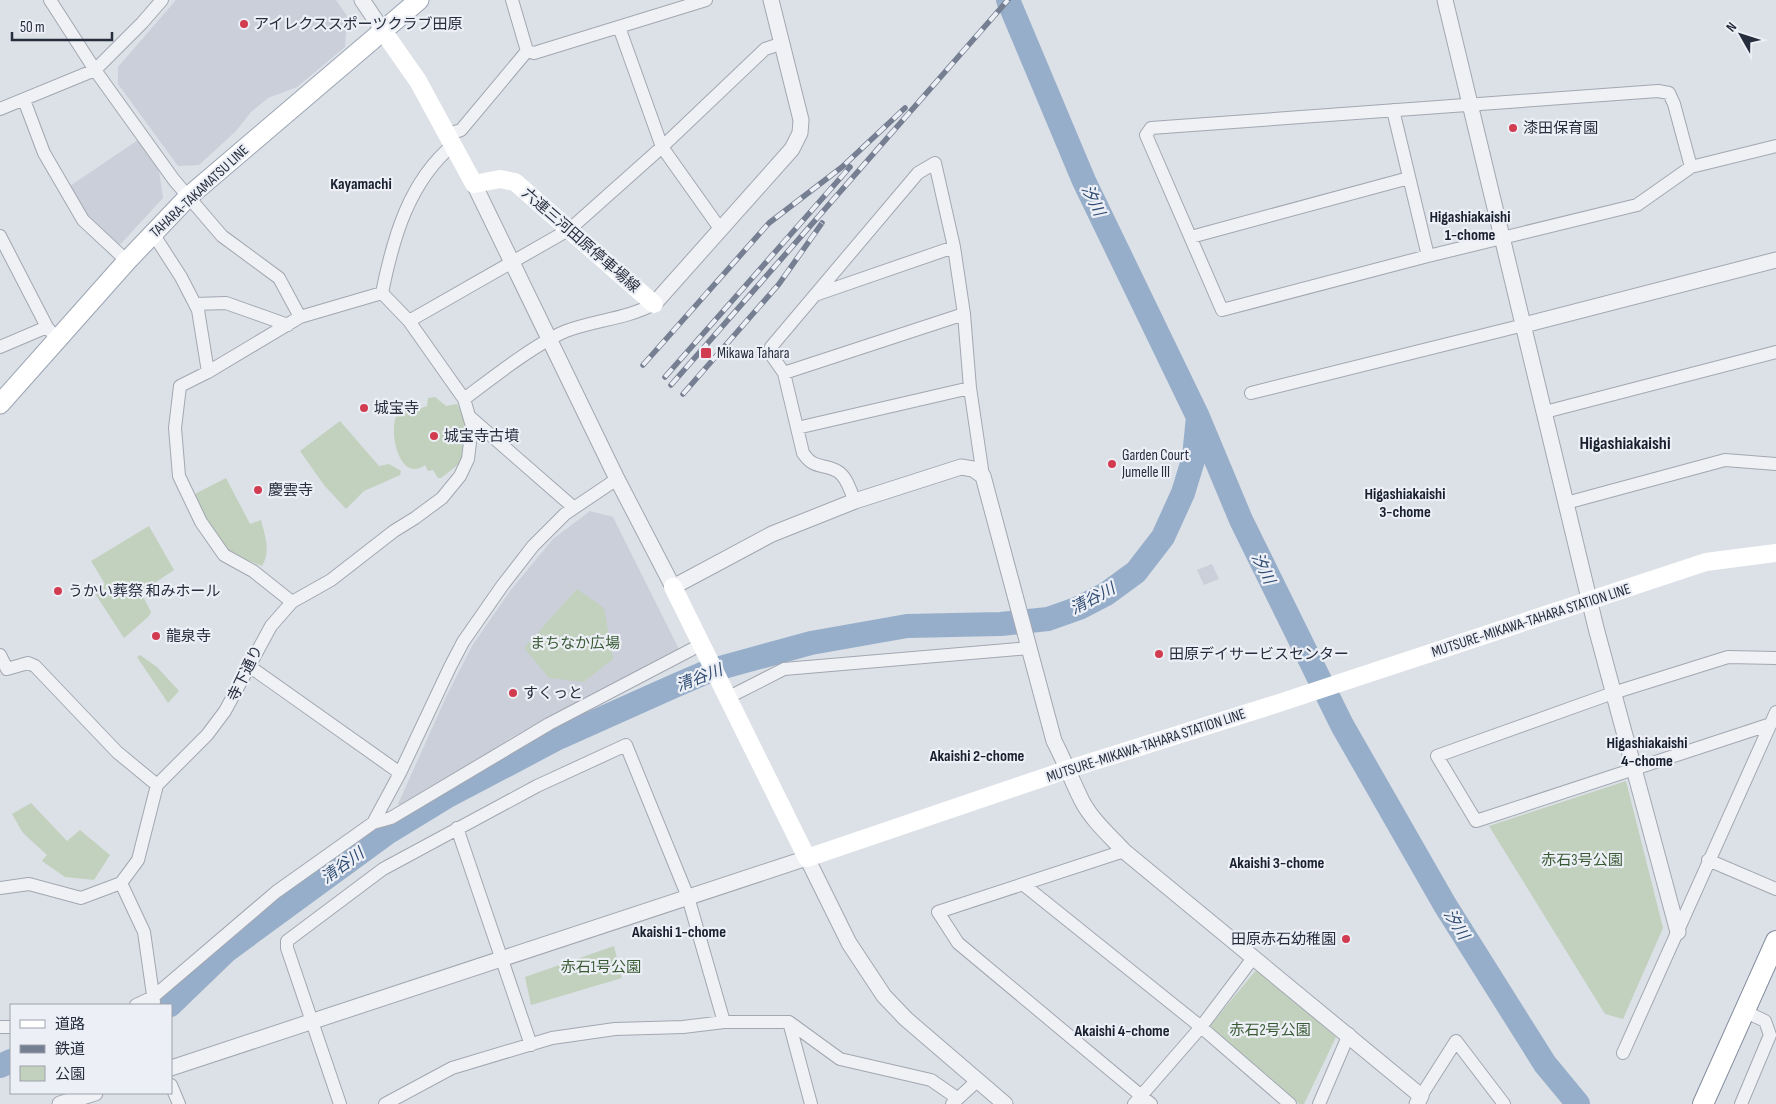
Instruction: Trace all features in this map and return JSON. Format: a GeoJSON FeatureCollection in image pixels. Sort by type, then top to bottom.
{"type":"FeatureCollection","features":[{"type":"Feature","properties":{"kind":"highway"},"geometry":{"type":"LineString","coordinates":[[1703,1104],[1776,941]]}},
{"type":"Feature","properties":{"kind":"main road","name":"TAHARA-TAKAMATSU LINE"},"geometry":{"type":"LineString","coordinates":[[0,404],[52,333],[126,261],[188,196],[419,0]]}},
{"type":"Feature","properties":{"kind":"main road"},"geometry":{"type":"LineString","coordinates":[[383,31],[418,81],[452,139],[474,184]]}},
{"type":"Feature","properties":{"kind":"main road","name":"六連三河田原停車場線"},"geometry":{"type":"LineString","coordinates":[[474,184],[500,179],[515,182],[654,304]]}},
{"type":"Feature","properties":{"kind":"main road","name":"MUTSURE-MIKAWA-TAHARA STATION LINE"},"geometry":{"type":"LineString","coordinates":[[807,858],[1069,769],[1293,698],[1706,562],[1776,553]]}},
{"type":"Feature","properties":{"kind":"main road"},"geometry":{"type":"LineString","coordinates":[[673,587],[807,858]]}},
{"type":"Feature","properties":{"kind":"street"},"geometry":{"type":"LineString","coordinates":[[50,0],[96,70],[188,196],[222,236],[279,278],[300,318]]}},
{"type":"Feature","properties":{"kind":"street"},"geometry":{"type":"LineString","coordinates":[[0,110],[96,70],[142,24],[162,0]]}},
{"type":"Feature","properties":{"kind":"street"},"geometry":{"type":"LineString","coordinates":[[362,0],[383,31]]}},
{"type":"Feature","properties":{"kind":"street"},"geometry":{"type":"LineString","coordinates":[[512,0],[527,52]]}},
{"type":"Feature","properties":{"kind":"street"},"geometry":{"type":"LineString","coordinates":[[527,52],[534,53],[706,0]]}},
{"type":"Feature","properties":{"kind":"street"},"geometry":{"type":"LineString","coordinates":[[464,399],[549,340],[567,331],[639,312],[654,304],[792,149],[800,133],[801,120],[772,0]]}},
{"type":"Feature","properties":{"kind":"street"},"geometry":{"type":"LineString","coordinates":[[1446,0],[1473,106],[1566,503],[1614,693],[1678,932]]}},
{"type":"Feature","properties":{"kind":"street"},"geometry":{"type":"LineString","coordinates":[[619,27],[662,147],[721,230]]}},
{"type":"Feature","properties":{"kind":"street"},"geometry":{"type":"LineString","coordinates":[[409,320],[570,229],[662,147],[765,49],[783,44]]}},
{"type":"Feature","properties":{"kind":"street"},"geometry":{"type":"LineString","coordinates":[[292,602],[253,572],[224,555],[201,522],[180,476],[174,428],[180,386],[208,372],[300,318],[382,293],[390,252],[412,195],[425,174],[452,139],[527,52]]}},
{"type":"Feature","properties":{"kind":"street"},"geometry":{"type":"LineString","coordinates":[[1691,167],[1674,104],[1669,93],[1658,91],[1151,128],[1146,135],[1222,310],[1428,256],[1637,206],[1691,167],[1776,146]]}},
{"type":"Feature","properties":{"kind":"street"},"geometry":{"type":"LineString","coordinates":[[24,100],[44,154],[83,220],[126,261]]}},
{"type":"Feature","properties":{"kind":"street"},"geometry":{"type":"LineString","coordinates":[[1393,110],[1428,256]]}},
{"type":"Feature","properties":{"kind":"street"},"geometry":{"type":"LineString","coordinates":[[855,501],[845,479],[837,471],[817,466],[808,461],[803,453],[784,373],[770,353],[771,347],[918,173],[935,163],[954,247],[964,314],[970,388],[983,476],[1030,648],[1050,732],[1069,769],[1082,801],[1095,820],[1124,851],[1349,1034],[1419,1100],[1456,1041],[1504,1104]]}},
{"type":"Feature","properties":{"kind":"street"},"geometry":{"type":"LineString","coordinates":[[1191,237],[1409,178]]}},
{"type":"Feature","properties":{"kind":"street"},"geometry":{"type":"LineString","coordinates":[[474,184],[510,263],[673,587],[772,534],[855,501],[961,466],[973,468],[983,476]]}},
{"type":"Feature","properties":{"kind":"street"},"geometry":{"type":"LineString","coordinates":[[152,232],[198,310],[208,372]]}},
{"type":"Feature","properties":{"kind":"street"},"geometry":{"type":"LineString","coordinates":[[0,236],[52,333],[0,348]]}},
{"type":"Feature","properties":{"kind":"street"},"geometry":{"type":"LineString","coordinates":[[815,295],[954,247]]}},
{"type":"Feature","properties":{"kind":"street"},"geometry":{"type":"LineString","coordinates":[[1251,393],[1776,260]]}},
{"type":"Feature","properties":{"kind":"street","name":"寺下通り"},"geometry":{"type":"LineString","coordinates":[[156,785],[207,735],[225,711],[262,639],[292,602],[331,580],[358,558],[442,498],[460,476],[468,459],[472,426],[464,399],[409,320],[382,293]]}},
{"type":"Feature","properties":{"kind":"street"},"geometry":{"type":"LineString","coordinates":[[195,304],[226,303],[288,324]]}},
{"type":"Feature","properties":{"kind":"street"},"geometry":{"type":"LineString","coordinates":[[784,373],[964,314]]}},
{"type":"Feature","properties":{"kind":"street"},"geometry":{"type":"LineString","coordinates":[[1545,412],[1776,352]]}},
{"type":"Feature","properties":{"kind":"street"},"geometry":{"type":"LineString","coordinates":[[797,428],[970,388]]}},
{"type":"Feature","properties":{"kind":"street"},"geometry":{"type":"LineString","coordinates":[[470,417],[573,507]]}},
{"type":"Feature","properties":{"kind":"street"},"geometry":{"type":"LineString","coordinates":[[1566,503],[1725,460],[1776,464]]}},
{"type":"Feature","properties":{"kind":"street"},"geometry":{"type":"LineString","coordinates":[[373,823],[400,773],[438,689],[463,642],[502,586],[533,546],[573,507],[617,479]]}},
{"type":"Feature","properties":{"kind":"street"},"geometry":{"type":"LineString","coordinates":[[140,1004],[153,1001],[276,892],[373,823],[391,818],[549,724],[704,648]]}},
{"type":"Feature","properties":{"kind":"street"},"geometry":{"type":"LineString","coordinates":[[726,695],[784,669],[1030,648]]}},
{"type":"Feature","properties":{"kind":"street"},"geometry":{"type":"LineString","coordinates":[[0,655],[7,669],[28,663],[35,666],[117,752],[156,785],[138,860],[122,883],[81,898],[29,884],[0,888]]}},
{"type":"Feature","properties":{"kind":"street"},"geometry":{"type":"LineString","coordinates":[[1773,718],[1634,768],[1476,821],[1437,756],[1614,693],[1728,657],[1776,658]]}},
{"type":"Feature","properties":{"kind":"street"},"geometry":{"type":"LineString","coordinates":[[249,666],[400,773]]}},
{"type":"Feature","properties":{"kind":"street"},"geometry":{"type":"LineString","coordinates":[[1623,1054],[1773,718]]}},
{"type":"Feature","properties":{"kind":"street"},"geometry":{"type":"LineString","coordinates":[[340,1104],[287,948],[287,941],[383,869],[536,786],[626,745],[688,897],[724,1022]]}},
{"type":"Feature","properties":{"kind":"street"},"geometry":{"type":"LineString","coordinates":[[457,828],[531,1045]]}},
{"type":"Feature","properties":{"kind":"street"},"geometry":{"type":"LineString","coordinates":[[1124,851],[938,912],[958,943],[1137,1100],[1152,1104]]}},
{"type":"Feature","properties":{"kind":"street"},"geometry":{"type":"LineString","coordinates":[[172,1068],[807,858],[849,943],[884,996],[906,1019],[1005,1104]]}},
{"type":"Feature","properties":{"kind":"street"},"geometry":{"type":"LineString","coordinates":[[1708,860],[1776,889]]}},
{"type":"Feature","properties":{"kind":"street"},"geometry":{"type":"LineString","coordinates":[[122,883],[144,932],[153,1001]]}},
{"type":"Feature","properties":{"kind":"street"},"geometry":{"type":"LineString","coordinates":[[1024,884],[1201,1028],[1290,1104]]}},
{"type":"Feature","properties":{"kind":"street"},"geometry":{"type":"LineString","coordinates":[[1137,1100],[1201,1028],[1254,958]]}},
{"type":"Feature","properties":{"kind":"street"},"geometry":{"type":"LineString","coordinates":[[1741,1104],[1770,1035],[1765,1021],[1744,1011]]}},
{"type":"Feature","properties":{"kind":"street"},"geometry":{"type":"LineString","coordinates":[[385,1104],[452,1068],[552,1038],[615,1029],[683,1027],[724,1022],[789,1022],[840,1059],[931,1080],[954,1101],[977,1081]]}},
{"type":"Feature","properties":{"kind":"street"},"geometry":{"type":"LineString","coordinates":[[789,1022],[811,1104]]}},
{"type":"Feature","properties":{"kind":"street"},"geometry":{"type":"LineString","coordinates":[[1319,1104],[1349,1034]]}},
{"type":"Feature","properties":{"kind":"street"},"geometry":{"type":"LineString","coordinates":[[172,1086],[179,1104]]}},
{"type":"Feature","properties":{"kind":"street"},"geometry":{"type":"LineString","coordinates":[[60,1104],[92,1094]]}},
{"type":"Feature","properties":{"kind":"shaded area"},"geometry":{"type":"Polygon","coordinates":[[[176,0],[336,0],[347,16],[345,47],[297,87],[268,98],[251,112],[236,131],[199,165],[178,166],[118,84],[118,67],[176,0]]]}},
{"type":"Feature","properties":{"kind":"shaded area"},"geometry":{"type":"Polygon","coordinates":[[[138,140],[159,171],[163,198],[117,248],[96,227],[67,188],[138,140]]]}},
{"type":"Feature","properties":{"kind":"shaded area"},"geometry":{"type":"Polygon","coordinates":[[[590,511],[613,517],[679,649],[512,737],[404,808],[398,804],[447,695],[472,646],[510,591],[553,539],[590,511]]]}},
{"type":"Feature","properties":{"kind":"shaded area"},"geometry":{"type":"Polygon","coordinates":[[[1212,564],[1219,579],[1204,585],[1197,570],[1212,564]]]}},
{"type":"Feature","properties":{"kind":"green space"},"geometry":{"type":"Polygon","coordinates":[[[435,397],[446,406],[457,404],[468,423],[465,450],[460,463],[441,478],[438,478],[433,470],[428,471],[425,465],[416,469],[409,467],[403,462],[398,453],[394,433],[394,424],[399,413],[411,404],[416,410],[427,406],[428,398],[435,397]]]}},
{"type":"Feature","properties":{"kind":"green space"},"geometry":{"type":"Polygon","coordinates":[[[340,421],[379,466],[389,464],[401,471],[400,475],[364,491],[346,509],[324,485],[300,451],[340,421]]]}},
{"type":"Feature","properties":{"kind":"green space"},"geometry":{"type":"Polygon","coordinates":[[[226,478],[250,524],[261,520],[267,549],[262,566],[229,553],[207,522],[195,494],[226,478]]]}},
{"type":"Feature","properties":{"kind":"green space"},"geometry":{"type":"Polygon","coordinates":[[[149,526],[174,570],[141,592],[151,612],[148,617],[124,638],[94,592],[105,584],[91,561],[149,526]]]}},
{"type":"Feature","properties":{"kind":"green space","name":"まちなか広場"},"geometry":{"type":"Polygon","coordinates":[[[577,589],[604,608],[613,659],[584,682],[549,678],[524,648],[577,589]]]}},
{"type":"Feature","properties":{"kind":"green space"},"geometry":{"type":"Polygon","coordinates":[[[140,655],[157,667],[179,691],[168,703],[137,657],[140,655]]]}},
{"type":"Feature","properties":{"kind":"green space","name":"赤石3号公園"},"geometry":{"type":"Polygon","coordinates":[[[1626,781],[1663,928],[1623,1019],[1605,1014],[1489,826],[1626,781]]]}},
{"type":"Feature","properties":{"kind":"green space"},"geometry":{"type":"Polygon","coordinates":[[[31,803],[67,841],[80,830],[110,855],[94,880],[65,877],[42,861],[47,855],[23,833],[12,814],[31,803]]]}},
{"type":"Feature","properties":{"kind":"green space","name":"赤石1号公園"},"geometry":{"type":"Polygon","coordinates":[[[614,946],[622,978],[531,1005],[525,977],[614,946]]]}},
{"type":"Feature","properties":{"kind":"green space","name":"赤石2号公園"},"geometry":{"type":"Polygon","coordinates":[[[1257,969],[1336,1037],[1304,1104],[1299,1104],[1209,1027],[1257,969]]]}},
{"type":"Feature","properties":{"kind":"waterway","name":"汐川"},"geometry":{"type":"LineString","coordinates":[[1008,0],[1084,181],[1198,417],[1241,520],[1342,725],[1445,905],[1545,1064],[1578,1104]]}},
{"type":"Feature","properties":{"kind":"waterway","name":"清谷川"},"geometry":{"type":"LineString","coordinates":[[171,1004],[226,951],[387,833],[446,797],[558,738],[672,687],[709,671],[811,643],[907,626],[1001,624],[1048,619],[1079,608],[1106,594],[1136,572],[1163,537],[1183,493],[1194,457],[1198,417]]}},
{"type":"Feature","properties":{"kind":"waterway"},"geometry":{"type":"LineString","coordinates":[[0,1066],[10,1061]]}},
{"type":"Feature","properties":{"kind":"railway"},"geometry":{"type":"LineString","coordinates":[[671,385],[1008,0]]}},
{"type":"Feature","properties":{"kind":"railway"},"geometry":{"type":"LineString","coordinates":[[643,365],[769,223],[842,167],[905,108]]}},
{"type":"Feature","properties":{"kind":"railway"},"geometry":{"type":"LineString","coordinates":[[665,377],[850,167]]}},
{"type":"Feature","properties":{"kind":"railway"},"geometry":{"type":"LineString","coordinates":[[683,394],[779,284],[822,223]]}},
{"type":"Feature","properties":{"kind":"place","name":"アイレクススポーツクラブ田原"},"geometry":{"type":"Point","coordinates":[244,24]}},
{"type":"Feature","properties":{"kind":"place","name":"漆田保育園"},"geometry":{"type":"Point","coordinates":[1513,128]}},
{"type":"Feature","properties":{"kind":"place","name":"Mikawa Tahara"},"geometry":{"type":"Point","coordinates":[706,353]}},
{"type":"Feature","properties":{"kind":"place","name":"城宝寺"},"geometry":{"type":"Point","coordinates":[364,408]}},
{"type":"Feature","properties":{"kind":"place","name":"城宝寺古墳"},"geometry":{"type":"Point","coordinates":[434,436]}},
{"type":"Feature","properties":{"kind":"place","name":"Garden Court Jumelle III"},"geometry":{"type":"Point","coordinates":[1112,464]}},
{"type":"Feature","properties":{"kind":"place","name":"慶雲寺"},"geometry":{"type":"Point","coordinates":[258,490]}},
{"type":"Feature","properties":{"kind":"place","name":"うかい葬祭 和みホール"},"geometry":{"type":"Point","coordinates":[58,591]}},
{"type":"Feature","properties":{"kind":"place","name":"龍泉寺"},"geometry":{"type":"Point","coordinates":[156,636]}},
{"type":"Feature","properties":{"kind":"place","name":"田原デイサービスセンター"},"geometry":{"type":"Point","coordinates":[1159,654]}},
{"type":"Feature","properties":{"kind":"place","name":"すくっと"},"geometry":{"type":"Point","coordinates":[513,693]}},
{"type":"Feature","properties":{"kind":"place","name":"田原赤石幼稚園"},"geometry":{"type":"Point","coordinates":[1346,939]}},
{"type":"Feature","properties":{"kind":"district","name":"Kayamachi"},"geometry":{"type":"Point","coordinates":[361,183]}},
{"type":"Feature","properties":{"kind":"district","name":"Higashiakaishi 1-chome"},"geometry":{"type":"Point","coordinates":[1470,225]}},
{"type":"Feature","properties":{"kind":"district","name":"Higashiakaishi"},"geometry":{"type":"Point","coordinates":[1625,443]}},
{"type":"Feature","properties":{"kind":"district","name":"Higashiakaishi 3-chome"},"geometry":{"type":"Point","coordinates":[1405,502]}},
{"type":"Feature","properties":{"kind":"district","name":"Higashiakaishi 4-chome"},"geometry":{"type":"Point","coordinates":[1647,751]}},
{"type":"Feature","properties":{"kind":"district","name":"Akaishi 2-chome"},"geometry":{"type":"Point","coordinates":[977,755]}},
{"type":"Feature","properties":{"kind":"district","name":"Akaishi 3-chome"},"geometry":{"type":"Point","coordinates":[1277,862]}},
{"type":"Feature","properties":{"kind":"district","name":"Akaishi 1-chome"},"geometry":{"type":"Point","coordinates":[679,931]}},
{"type":"Feature","properties":{"kind":"district","name":"Akaishi 4-chome"},"geometry":{"type":"Point","coordinates":[1122,1030]}}]}
